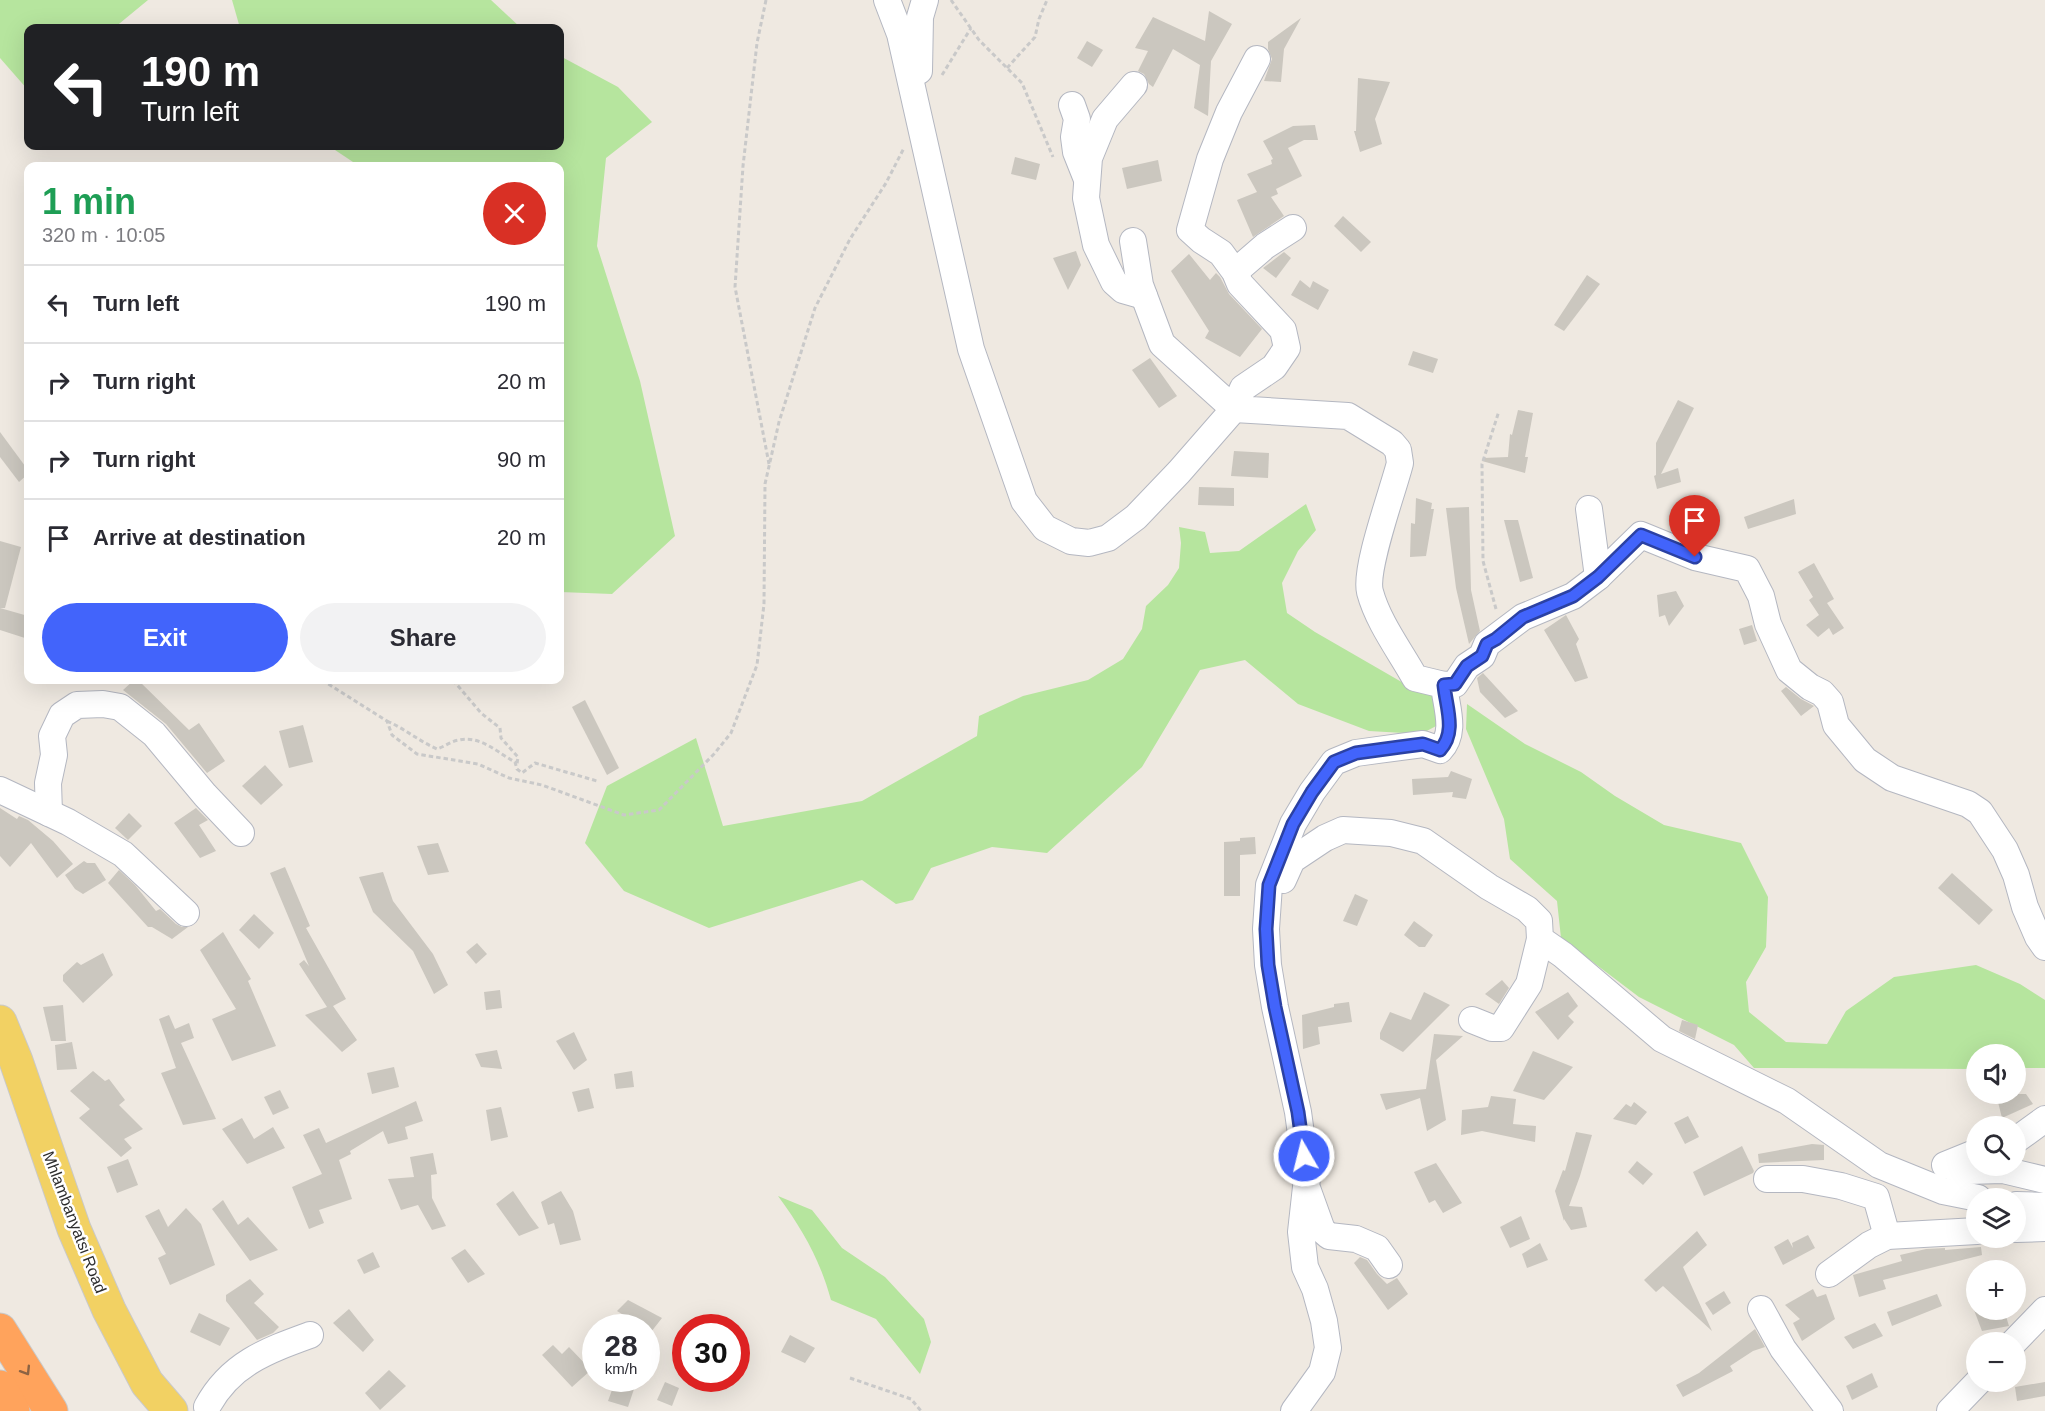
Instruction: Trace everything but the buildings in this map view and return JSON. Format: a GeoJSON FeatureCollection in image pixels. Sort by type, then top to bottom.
{"type":"FeatureCollection","features":[{"type":"Feature","properties":{"kind":"highway"},"geometry":{"type":"LineString","coordinates":[[0,1330],[51,1411]]}},
{"type":"Feature","properties":{"kind":"highway"},"geometry":{"type":"LineString","coordinates":[[0,1387],[13,1411]]}},
{"type":"Feature","properties":{"kind":"main road","name":"Mhlambanyatsi Road"},"geometry":{"type":"LineString","coordinates":[[0,1022],[16,1061],[74,1229],[109,1310],[147,1383],[171,1411]]}},
{"type":"Feature","properties":{"kind":"street"},"geometry":{"type":"LineString","coordinates":[[887,0],[900,34],[971,349],[1024,501],[1045,528],[1071,541],[1089,543],[1108,538],[1136,517],[1234,409],[1243,388],[1274,367],[1287,348],[1283,330],[1240,284],[1235,272],[1221,253],[1190,230],[1210,159],[1229,112],[1257,59]]}},
{"type":"Feature","properties":{"kind":"street"},"geometry":{"type":"LineString","coordinates":[[917,110],[920,17],[925,0]]}},
{"type":"Feature","properties":{"kind":"street"},"geometry":{"type":"LineString","coordinates":[[1134,85],[1105,119],[1089,158],[1086,198],[1096,245],[1114,282],[1123,291],[1144,296]]}},
{"type":"Feature","properties":{"kind":"street"},"geometry":{"type":"LineString","coordinates":[[1072,105],[1077,119],[1074,137],[1076,152],[1087,180]]}},
{"type":"Feature","properties":{"kind":"street"},"geometry":{"type":"LineString","coordinates":[[1235,272],[1265,246],[1293,228]]}},
{"type":"Feature","properties":{"kind":"street"},"geometry":{"type":"LineString","coordinates":[[1133,241],[1140,285],[1162,344],[1234,409],[1348,416],[1392,443],[1398,450],[1400,463],[1370,566],[1370,591],[1381,618],[1415,678],[1444,685],[1455,684],[1467,666],[1482,656],[1487,644],[1523,617],[1573,596],[1598,577],[1641,535],[1695,557],[1747,569],[1761,596],[1768,624],[1789,670],[1810,687],[1822,693],[1830,702],[1836,725],[1864,760],[1892,778],[1968,804],[1980,812],[2016,874],[2025,907],[2045,947]]}},
{"type":"Feature","properties":{"kind":"street"},"geometry":{"type":"LineString","coordinates":[[1589,509],[1598,577]]}},
{"type":"Feature","properties":{"kind":"street"},"geometry":{"type":"LineString","coordinates":[[1294,1411],[1322,1372],[1328,1348],[1324,1321],[1315,1289],[1305,1267],[1301,1232],[1307,1178],[1298,1112],[1268,965],[1269,885],[1293,824],[1334,762],[1356,753],[1423,744],[1440,750],[1445,745],[1451,728],[1444,685]]}},
{"type":"Feature","properties":{"kind":"street"},"geometry":{"type":"LineString","coordinates":[[49,813],[48,783],[54,755],[52,736],[62,715],[77,705],[103,704],[120,707],[154,734],[205,795],[241,833]]}},
{"type":"Feature","properties":{"kind":"street"},"geometry":{"type":"LineString","coordinates":[[1267,916],[1292,860],[1302,830],[1321,806],[1328,786],[1326,773]]}},
{"type":"Feature","properties":{"kind":"street"},"geometry":{"type":"LineString","coordinates":[[0,790],[49,813],[123,854],[186,913]]}},
{"type":"Feature","properties":{"kind":"street"},"geometry":{"type":"LineString","coordinates":[[1292,860],[1325,838],[1343,830],[1391,833],[1423,841],[1489,887],[1527,909],[1539,921],[1540,939],[1529,984],[1501,1028],[1492,1028],[1472,1020]]}},
{"type":"Feature","properties":{"kind":"street"},"geometry":{"type":"LineString","coordinates":[[1540,939],[1563,955],[1662,1039],[1787,1101],[1879,1165],[1943,1191],[1966,1196]]}},
{"type":"Feature","properties":{"kind":"street"},"geometry":{"type":"LineString","coordinates":[[2026,1133],[2045,1119]]}},
{"type":"Feature","properties":{"kind":"street"},"geometry":{"type":"LineString","coordinates":[[1966,1156],[1945,1165],[1966,1171]]}},
{"type":"Feature","properties":{"kind":"street"},"geometry":{"type":"LineString","coordinates":[[2026,1175],[2045,1180]]}},
{"type":"Feature","properties":{"kind":"street"},"geometry":{"type":"LineString","coordinates":[[1767,1179],[1803,1179],[1841,1186],[1876,1197],[1887,1236]]}},
{"type":"Feature","properties":{"kind":"street"},"geometry":{"type":"LineString","coordinates":[[1306,1185],[1322,1230],[1329,1236],[1356,1239],[1377,1248],[1389,1265]]}},
{"type":"Feature","properties":{"kind":"street"},"geometry":{"type":"LineString","coordinates":[[2026,1205],[2045,1206]]}},
{"type":"Feature","properties":{"kind":"street"},"geometry":{"type":"LineString","coordinates":[[2026,1229],[2045,1228]]}},
{"type":"Feature","properties":{"kind":"street"},"geometry":{"type":"LineString","coordinates":[[1829,1274],[1869,1245],[1887,1236],[1966,1232]]}},
{"type":"Feature","properties":{"kind":"street"},"geometry":{"type":"LineString","coordinates":[[1761,1308],[1783,1349],[1830,1411]]}},
{"type":"Feature","properties":{"kind":"street"},"geometry":{"type":"LineString","coordinates":[[2024,1332],[2045,1310]]}},
{"type":"Feature","properties":{"kind":"street"},"geometry":{"type":"LineString","coordinates":[[202,1410],[239,1368],[258,1356],[310,1335]]}},
{"type":"Feature","properties":{"kind":"street"},"geometry":{"type":"LineString","coordinates":[[1950,1411],[1968,1392]]}},
{"type":"Feature","properties":{"kind":"path"},"geometry":{"type":"LineString","coordinates":[[765,0],[743,166],[735,287],[769,466]]}},
{"type":"Feature","properties":{"kind":"path"},"geometry":{"type":"LineString","coordinates":[[951,0],[979,40],[1022,83],[1055,161]]}},
{"type":"Feature","properties":{"kind":"path"},"geometry":{"type":"LineString","coordinates":[[1007,68],[1035,37],[1047,0]]}},
{"type":"Feature","properties":{"kind":"path"},"geometry":{"type":"LineString","coordinates":[[941,76],[971,28]]}},
{"type":"Feature","properties":{"kind":"path"},"geometry":{"type":"LineString","coordinates":[[387,721],[392,735],[417,754],[478,764],[509,778],[542,785],[624,815],[659,810],[714,754],[731,733],[758,665],[764,604],[765,484],[779,422],[815,308],[850,239],[886,183],[903,148],[917,110]]}},
{"type":"Feature","properties":{"kind":"path"},"geometry":{"type":"LineString","coordinates":[[1499,411],[1482,464],[1483,561],[1496,610],[1508,629]]}},
{"type":"Feature","properties":{"kind":"path"},"geometry":{"type":"LineString","coordinates":[[328,684],[437,749],[459,739],[478,741],[494,748],[498,753],[515,762],[522,773],[535,763],[597,781]]}},
{"type":"Feature","properties":{"kind":"path"},"geometry":{"type":"LineString","coordinates":[[456,684],[481,713],[500,728],[501,738],[518,757],[516,766]]}},
{"type":"Feature","properties":{"kind":"path"},"geometry":{"type":"LineString","coordinates":[[850,1378],[911,1399],[921,1411]]}},
{"type":"Feature","properties":{"kind":"green space"},"geometry":{"type":"Polygon","coordinates":[[[0,0],[148,0],[119,24],[24,24],[24,85],[0,58],[0,0]]]}},
{"type":"Feature","properties":{"kind":"green space"},"geometry":{"type":"Polygon","coordinates":[[[232,0],[491,0],[517,24],[239,24],[232,0]]]}},
{"type":"Feature","properties":{"kind":"green space"},"geometry":{"type":"Polygon","coordinates":[[[564,58],[618,87],[652,122],[606,158],[597,246],[640,381],[675,536],[612,594],[564,592],[564,162],[353,162],[335,150],[564,150],[564,58]]]}},
{"type":"Feature","properties":{"kind":"green space"},"geometry":{"type":"Polygon","coordinates":[[[1306,504],[1316,530],[1298,551],[1282,583],[1287,613],[1315,632],[1412,688],[1433,694],[1438,725],[1421,734],[1369,731],[1298,704],[1245,660],[1200,670],[1142,767],[1047,853],[992,847],[931,868],[913,900],[896,904],[862,880],[709,928],[624,891],[585,843],[607,786],[696,738],[723,826],[862,801],[977,736],[979,716],[1023,696],[1088,680],[1123,659],[1142,629],[1146,606],[1168,585],[1179,568],[1181,543],[1179,527],[1205,532],[1210,553],[1239,551],[1306,504]]]}},
{"type":"Feature","properties":{"kind":"green space"},"geometry":{"type":"Polygon","coordinates":[[[1467,704],[1525,744],[1581,772],[1615,796],[1664,825],[1741,843],[1768,897],[1766,947],[1746,982],[1749,1012],[1786,1042],[1827,1044],[1846,1011],[1894,977],[1976,965],[2020,984],[2045,1000],[2045,1068],[2026,1068],[2026,1044],[1966,1044],[1966,1069],[1754,1068],[1734,1045],[1639,997],[1561,938],[1557,901],[1510,859],[1504,819],[1466,729],[1467,704]]]}},
{"type":"Feature","properties":{"kind":"green space"},"geometry":{"type":"Polygon","coordinates":[[[778,1196],[812,1210],[842,1248],[885,1277],[924,1319],[931,1342],[920,1374],[876,1319],[831,1300],[810,1246],[778,1196]]]}},
{"type":"Feature","properties":{"kind":"route"},"geometry":{"type":"LineString","coordinates":[[1304,1156],[1298,1112],[1275,1007],[1268,965],[1266,929],[1269,885],[1293,824],[1312,792],[1334,762],[1356,753],[1423,744],[1440,750],[1445,745],[1451,728],[1444,685],[1455,684],[1467,666],[1482,656],[1487,644],[1523,617],[1573,596],[1598,577],[1641,535],[1695,557]]}}]}
